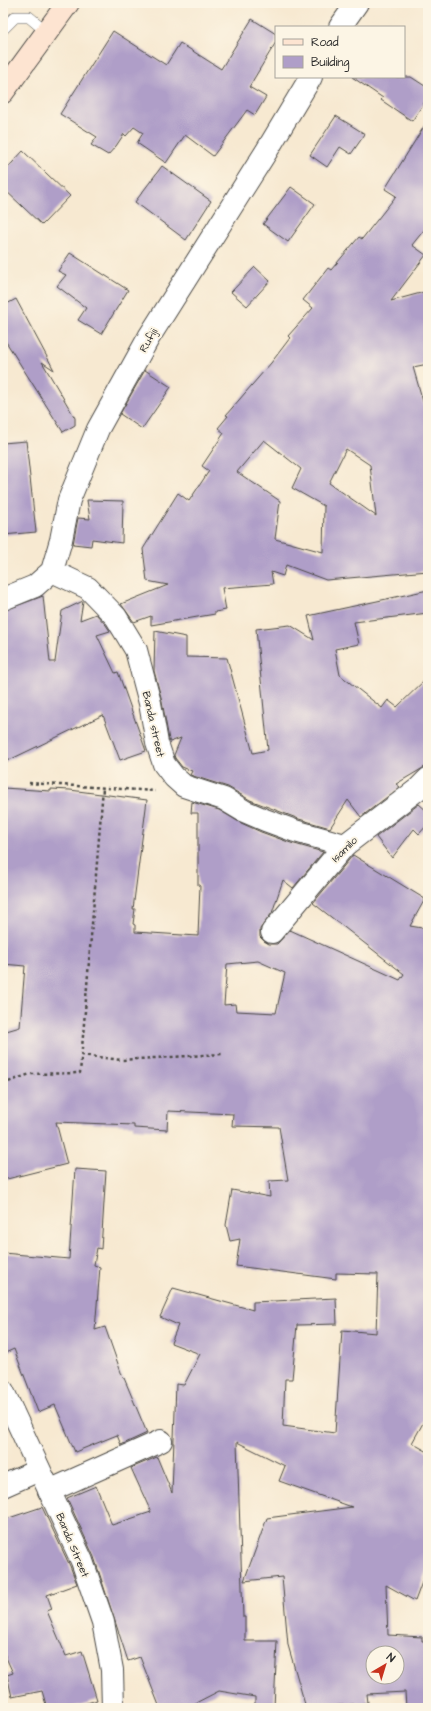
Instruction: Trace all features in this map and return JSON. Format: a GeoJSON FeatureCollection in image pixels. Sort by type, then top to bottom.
{"type":"FeatureCollection","features":[{"type":"Feature","properties":{"kind":"main road"},"geometry":{"type":"LineString","coordinates":[[3,92],[68,3]]}},
{"type":"Feature","properties":{"kind":"street"},"geometry":{"type":"LineString","coordinates":[[341,26],[357,3]]}},
{"type":"Feature","properties":{"kind":"street","name":"Rufiji"},"geometry":{"type":"LineString","coordinates":[[52,571],[61,540],[69,500],[98,429],[149,337],[262,159],[310,78]]}},
{"type":"Feature","properties":{"kind":"street"},"geometry":{"type":"LineString","coordinates":[[3,599],[35,586],[52,571]]}},
{"type":"Feature","properties":{"kind":"street","name":"Banda street"},"geometry":{"type":"LineString","coordinates":[[52,571],[88,588],[116,617],[136,650],[150,703],[157,743],[164,764],[174,777],[184,786],[224,799],[244,811],[266,820],[295,831],[345,845]]}},
{"type":"Feature","properties":{"kind":"street","name":"Isamilo"},"geometry":{"type":"LineString","coordinates":[[272,932],[345,845],[418,789],[428,779]]}},
{"type":"Feature","properties":{"kind":"street","name":"Banda Street"},"geometry":{"type":"LineString","coordinates":[[3,1391],[82,1562],[103,1622],[112,1670],[113,1708]]}},
{"type":"Feature","properties":{"kind":"street"},"geometry":{"type":"LineString","coordinates":[[49,1491],[160,1441]]}},
{"type":"Feature","properties":{"kind":"street"},"geometry":{"type":"LineString","coordinates":[[3,1486],[39,1470]]}},
{"type":"Feature","properties":{"kind":"lane"},"geometry":{"type":"LineString","coordinates":[[3,29],[15,17],[29,17],[47,32]]}},
{"type":"Feature","properties":{"kind":"path"},"geometry":{"type":"LineString","coordinates":[[30,783],[160,791],[174,777]]}},
{"type":"Feature","properties":{"kind":"path"},"geometry":{"type":"LineString","coordinates":[[3,1084],[30,1074],[80,1073],[103,788]]}},
{"type":"Feature","properties":{"kind":"path"},"geometry":{"type":"LineString","coordinates":[[81,1055],[121,1060],[222,1054]]}},
{"type":"Feature","properties":{"kind":"building"},"geometry":{"type":"Polygon","coordinates":[[[252,19],[275,33],[275,44],[249,87],[266,97],[255,115],[247,110],[213,156],[185,135],[166,163],[137,143],[143,133],[134,127],[126,136],[124,134],[108,155],[91,145],[97,137],[60,114],[113,31],[166,65],[180,43],[221,69],[252,19]]]}},
{"type":"Feature","properties":{"kind":"building"},"geometry":{"type":"Polygon","coordinates":[[[411,77],[428,88],[428,97],[412,121],[381,100],[383,98],[353,78],[411,77]]]}},
{"type":"Feature","properties":{"kind":"building"},"geometry":{"type":"Polygon","coordinates":[[[336,116],[365,134],[351,154],[340,147],[327,167],[310,155],[336,116]]]}},
{"type":"Feature","properties":{"kind":"building"},"geometry":{"type":"Polygon","coordinates":[[[428,120],[428,225],[412,245],[426,255],[391,301],[428,291],[428,364],[413,367],[424,405],[428,403],[428,571],[326,580],[286,565],[283,576],[271,572],[273,584],[222,588],[226,610],[215,612],[215,614],[151,625],[151,616],[134,622],[121,604],[168,585],[147,581],[143,549],[178,493],[189,501],[209,471],[202,466],[224,433],[218,428],[228,416],[226,415],[271,363],[290,338],[288,336],[313,308],[303,300],[328,268],[331,270],[359,237],[362,239],[396,196],[385,189],[428,120]],[[264,440],[237,472],[280,501],[275,539],[323,552],[324,506],[292,488],[301,469],[264,440]],[[346,449],[329,483],[376,516],[370,465],[346,449]]]}},
{"type":"Feature","properties":{"kind":"building"},"geometry":{"type":"Polygon","coordinates":[[[23,151],[70,196],[42,225],[3,188],[3,173],[23,151]]]}},
{"type":"Feature","properties":{"kind":"building"},"geometry":{"type":"Polygon","coordinates":[[[162,166],[211,201],[186,240],[135,202],[162,166]]]}},
{"type":"Feature","properties":{"kind":"building"},"geometry":{"type":"Polygon","coordinates":[[[291,187],[315,204],[288,242],[263,224],[291,187]]]}},
{"type":"Feature","properties":{"kind":"building"},"geometry":{"type":"Polygon","coordinates":[[[70,253],[128,290],[101,334],[78,320],[86,308],[57,286],[66,275],[58,271],[70,253]]]}},
{"type":"Feature","properties":{"kind":"building"},"geometry":{"type":"Polygon","coordinates":[[[255,267],[270,281],[247,306],[231,292],[255,267]]]}},
{"type":"Feature","properties":{"kind":"building"},"geometry":{"type":"Polygon","coordinates":[[[16,299],[54,370],[42,362],[75,418],[75,425],[63,432],[3,337],[3,306],[16,299]]]}},
{"type":"Feature","properties":{"kind":"building"},"geometry":{"type":"Polygon","coordinates":[[[145,370],[171,387],[142,429],[120,414],[145,370]]]}},
{"type":"Feature","properties":{"kind":"building"},"geometry":{"type":"Polygon","coordinates":[[[26,441],[36,532],[3,535],[3,443],[26,441]]]}},
{"type":"Feature","properties":{"kind":"building"},"geometry":{"type":"Polygon","coordinates":[[[87,500],[123,501],[122,543],[92,539],[91,546],[73,544],[78,518],[90,519],[87,500]]]}},
{"type":"Feature","properties":{"kind":"building"},"geometry":{"type":"Polygon","coordinates":[[[428,590],[428,613],[354,622],[359,644],[335,649],[340,675],[382,708],[388,700],[397,707],[428,677],[428,765],[396,784],[400,787],[361,817],[348,800],[330,828],[299,819],[250,800],[228,787],[190,775],[192,771],[182,767],[175,758],[174,755],[181,738],[170,742],[169,740],[162,701],[154,671],[155,631],[186,637],[186,657],[227,658],[253,753],[268,750],[256,629],[290,625],[314,640],[308,616],[428,590]]]}},
{"type":"Feature","properties":{"kind":"building"},"geometry":{"type":"Polygon","coordinates":[[[43,596],[50,662],[55,662],[62,611],[83,601],[80,620],[96,614],[110,631],[97,635],[115,673],[118,672],[146,751],[120,760],[103,715],[3,763],[3,611],[43,596]]]}},
{"type":"Feature","properties":{"kind":"building"},"geometry":{"type":"Polygon","coordinates":[[[3,788],[51,791],[51,789],[70,790],[147,800],[133,909],[135,909],[133,924],[135,925],[135,932],[198,936],[200,885],[198,885],[198,813],[191,813],[192,802],[219,810],[239,822],[261,832],[291,843],[323,852],[293,888],[283,880],[272,913],[260,929],[260,937],[264,941],[269,944],[277,944],[290,930],[400,980],[404,974],[313,903],[353,855],[425,899],[410,926],[428,929],[428,1077],[426,1098],[428,1098],[428,1414],[412,1443],[428,1452],[428,1566],[415,1601],[386,1585],[388,1635],[422,1637],[422,1641],[428,1641],[428,1708],[406,1708],[405,1692],[367,1694],[368,1703],[330,1706],[331,1708],[306,1708],[288,1645],[282,1577],[244,1581],[267,1518],[352,1507],[279,1481],[285,1466],[237,1442],[245,1641],[277,1641],[274,1708],[255,1708],[255,1697],[219,1691],[186,1708],[160,1708],[140,1657],[128,1661],[94,1557],[67,1498],[96,1486],[112,1525],[151,1512],[131,1468],[157,1457],[172,1493],[176,1384],[184,1385],[200,1354],[171,1343],[178,1325],[160,1317],[173,1288],[253,1310],[253,1302],[336,1298],[337,1324],[297,1325],[292,1379],[285,1379],[283,1426],[335,1433],[342,1330],[376,1333],[378,1274],[336,1273],[336,1279],[236,1266],[240,1239],[230,1241],[226,1225],[232,1190],[270,1197],[269,1181],[288,1180],[279,1127],[232,1126],[233,1114],[168,1111],[167,1130],[134,1128],[134,1125],[56,1122],[67,1164],[3,1180],[3,1032],[20,1027],[25,966],[3,964],[3,897],[5,866],[3,867],[3,788]],[[258,961],[227,964],[224,1005],[235,1004],[236,1011],[276,1013],[285,973],[258,961]]]}},
{"type":"Feature","properties":{"kind":"building"},"geometry":{"type":"Polygon","coordinates":[[[419,804],[428,812],[428,824],[419,834],[414,829],[392,858],[376,837],[419,804]]]}},
{"type":"Feature","properties":{"kind":"building"},"geometry":{"type":"Polygon","coordinates":[[[75,1169],[106,1171],[101,1249],[97,1248],[94,1265],[100,1267],[95,1330],[105,1327],[123,1378],[147,1433],[121,1445],[117,1435],[75,1452],[55,1405],[38,1412],[14,1349],[3,1354],[3,1253],[69,1259],[75,1169]]]}},
{"type":"Feature","properties":{"kind":"building"},"geometry":{"type":"Polygon","coordinates":[[[42,1507],[77,1584],[47,1595],[52,1609],[47,1611],[66,1656],[82,1651],[97,1700],[70,1708],[47,1708],[42,1691],[12,1697],[7,1675],[13,1673],[3,1651],[3,1520],[42,1507]]]}}]}
